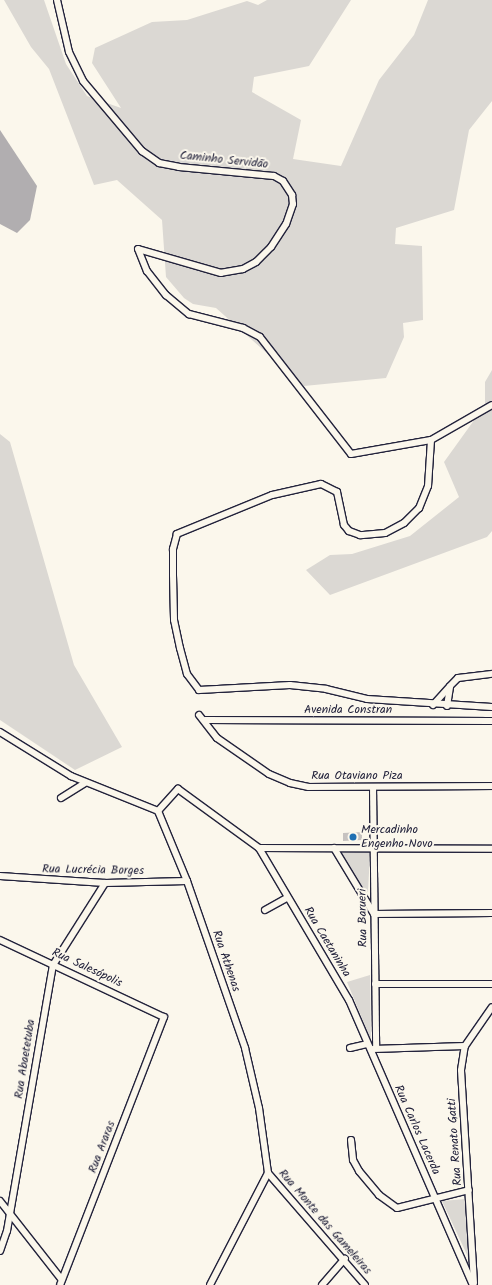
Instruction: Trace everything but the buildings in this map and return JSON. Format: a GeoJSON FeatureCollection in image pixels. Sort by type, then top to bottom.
{"type":"FeatureCollection","features":[{"type":"Feature","properties":{"kind":"street","name":"Caminho Servidão"},"geometry":{"type":"LineString","coordinates":[[57,0],[68,52],[82,81],[142,151],[159,163],[179,168],[274,176],[283,181],[292,195],[293,204],[286,224],[271,247],[256,262],[243,269],[222,273],[138,250],[147,271],[166,295],[189,314],[243,328],[260,337],[351,454],[431,440],[492,405]]}},
{"type":"Feature","properties":{"kind":"street"},"geometry":{"type":"LineString","coordinates":[[431,440],[428,486],[418,508],[404,523],[385,533],[360,535],[350,531],[344,525],[337,492],[321,484],[305,486],[184,529],[177,534],[172,549],[174,620],[180,648],[187,674],[199,690],[303,686],[366,699],[447,706],[492,707]]}},
{"type":"Feature","properties":{"kind":"street"},"geometry":{"type":"LineString","coordinates":[[433,705],[450,686],[464,675],[492,674]]}},
{"type":"Feature","properties":{"kind":"street"},"geometry":{"type":"LineString","coordinates":[[447,706],[450,686]]}},
{"type":"Feature","properties":{"kind":"street","name":"Rua Otaviano Piza"},"geometry":{"type":"LineString","coordinates":[[199,715],[205,720],[217,738],[280,780],[309,787],[492,786]]}},
{"type":"Feature","properties":{"kind":"street","name":"Avenida Constran"},"geometry":{"type":"LineString","coordinates":[[205,720],[492,721]]}},
{"type":"Feature","properties":{"kind":"street"},"geometry":{"type":"LineString","coordinates":[[0,732],[85,782],[158,811],[178,789],[259,848],[492,849]]}},
{"type":"Feature","properties":{"kind":"street"},"geometry":{"type":"LineString","coordinates":[[61,798],[85,782]]}},
{"type":"Feature","properties":{"kind":"street","name":"Rua Barueri"},"geometry":{"type":"LineString","coordinates":[[373,787],[375,984],[374,1049]]}},
{"type":"Feature","properties":{"kind":"street","name":"Rua Athenas"},"geometry":{"type":"LineString","coordinates":[[158,811],[187,881],[245,1048],[259,1108],[268,1173]]}},
{"type":"Feature","properties":{"kind":"street","name":"Rua Caetaninha"},"geometry":{"type":"LineString","coordinates":[[259,848],[287,898],[349,1000],[367,1044],[374,1049]]}},
{"type":"Feature","properties":{"kind":"street"},"geometry":{"type":"LineString","coordinates":[[334,848],[374,914],[492,913]]}},
{"type":"Feature","properties":{"kind":"street","name":"Rua Lucrécia Borges"},"geometry":{"type":"LineString","coordinates":[[0,876],[104,883],[187,881]]}},
{"type":"Feature","properties":{"kind":"street","name":"Rua Abaetetuba"},"geometry":{"type":"LineString","coordinates":[[0,1251],[9,1213],[53,965],[104,883]]}},
{"type":"Feature","properties":{"kind":"street"},"geometry":{"type":"LineString","coordinates":[[265,910],[287,898]]}},
{"type":"Feature","properties":{"kind":"street","name":"Rua Salesópolis"},"geometry":{"type":"LineString","coordinates":[[0,940],[164,1017]]}},
{"type":"Feature","properties":{"kind":"street"},"geometry":{"type":"LineString","coordinates":[[375,984],[492,984]]}},
{"type":"Feature","properties":{"kind":"street","name":"Rua Renato Gatti"},"geometry":{"type":"LineString","coordinates":[[473,1285],[469,1190],[461,1070],[465,1046],[492,1006]]}},
{"type":"Feature","properties":{"kind":"street","name":"Rua Araras"},"geometry":{"type":"LineString","coordinates":[[61,1282],[164,1017]]}},
{"type":"Feature","properties":{"kind":"street"},"geometry":{"type":"LineString","coordinates":[[350,1048],[367,1044]]}},
{"type":"Feature","properties":{"kind":"street"},"geometry":{"type":"LineString","coordinates":[[374,1049],[465,1046]]}},
{"type":"Feature","properties":{"kind":"street","name":"Rua Carlos Lacerda"},"geometry":{"type":"LineString","coordinates":[[374,1049],[434,1196],[473,1285]]}},
{"type":"Feature","properties":{"kind":"street"},"geometry":{"type":"LineString","coordinates":[[351,1140],[353,1160],[359,1170],[380,1195],[397,1208],[434,1196],[469,1190]]}},
{"type":"Feature","properties":{"kind":"street"},"geometry":{"type":"LineString","coordinates":[[210,1285],[268,1173]]}},
{"type":"Feature","properties":{"kind":"street","name":"Rua Monte das Gameleiras"},"geometry":{"type":"LineString","coordinates":[[268,1173],[365,1285]]}},
{"type":"Feature","properties":{"kind":"street"},"geometry":{"type":"LineString","coordinates":[[0,1201],[61,1282]]}},
{"type":"Feature","properties":{"kind":"street"},"geometry":{"type":"LineString","coordinates":[[322,1285],[344,1259]]}},
{"type":"Feature","properties":{"kind":"shaded area"},"geometry":{"type":"Polygon","coordinates":[[[4,0],[44,0],[66,64],[87,96],[121,108],[92,63],[95,48],[152,22],[187,20],[247,1],[258,5],[267,0],[351,0],[309,66],[254,77],[252,92],[301,120],[293,159],[341,166],[379,80],[414,35],[428,0],[492,0],[492,101],[469,130],[454,210],[396,228],[395,244],[422,246],[423,320],[403,323],[404,337],[386,378],[304,386],[216,308],[193,304],[184,298],[166,277],[162,220],[117,180],[94,185],[49,69],[31,47],[4,0]]]}},
{"type":"Feature","properties":{"kind":"shaded area"},"geometry":{"type":"Polygon","coordinates":[[[0,130],[37,186],[30,220],[17,233],[0,224],[0,130]]]}},
{"type":"Feature","properties":{"kind":"shaded area"},"geometry":{"type":"Polygon","coordinates":[[[492,370],[492,531],[487,537],[330,595],[306,570],[330,555],[352,554],[410,536],[459,497],[444,462],[485,405],[485,382],[492,370]]]}},
{"type":"Feature","properties":{"kind":"shaded area"},"geometry":{"type":"Polygon","coordinates":[[[0,434],[10,442],[74,665],[122,747],[75,770],[0,720],[0,434]]]}},
{"type":"Feature","properties":{"kind":"shaded area"},"geometry":{"type":"Polygon","coordinates":[[[339,853],[370,853],[368,892],[362,891],[339,853]]]}},
{"type":"Feature","properties":{"kind":"shaded area"},"geometry":{"type":"Polygon","coordinates":[[[370,975],[371,1040],[347,982],[370,975]]]}},
{"type":"Feature","properties":{"kind":"shaded area"},"geometry":{"type":"Polygon","coordinates":[[[465,1199],[471,1255],[468,1257],[442,1201],[465,1199]]]}},
{"type":"Feature","properties":{"kind":"place","name":"Mercadinho Engenho Novo"},"geometry":{"type":"Point","coordinates":[353,837]}}]}
